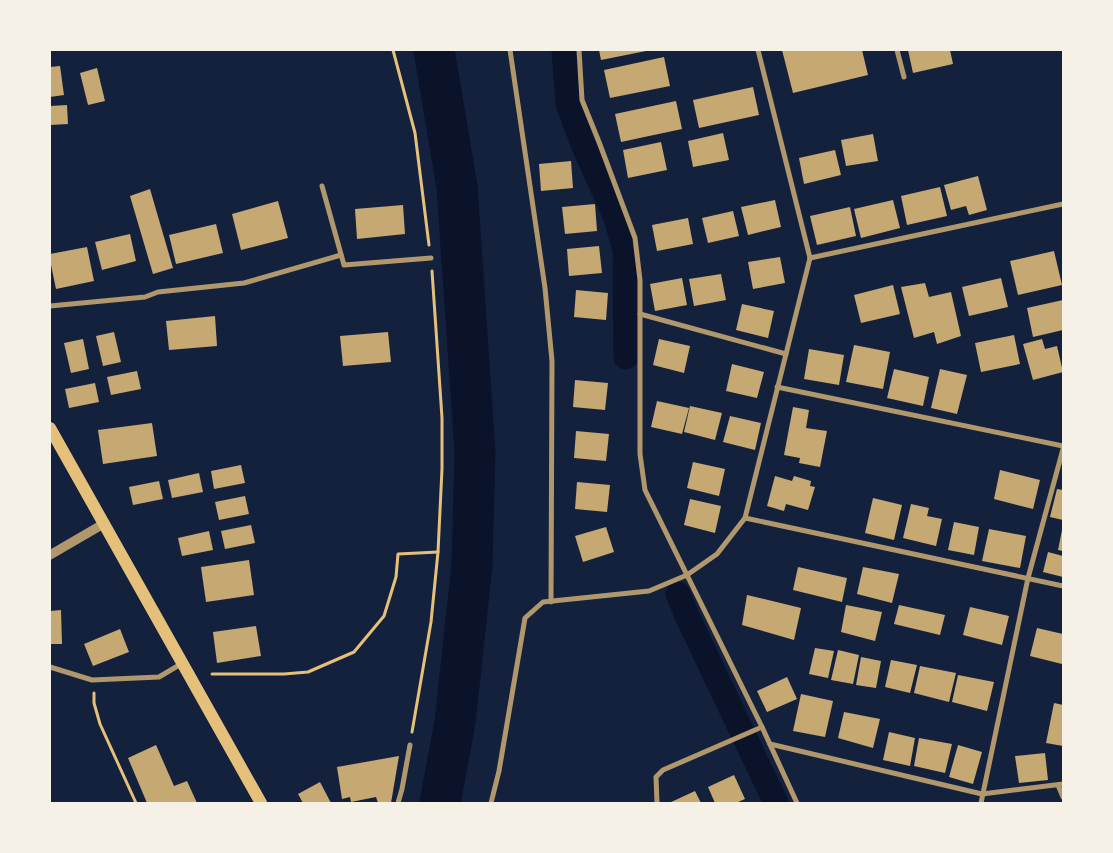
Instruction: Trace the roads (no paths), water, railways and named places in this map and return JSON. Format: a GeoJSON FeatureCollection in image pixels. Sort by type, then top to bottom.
{"type":"FeatureCollection","features":[{"type":"Feature","properties":{"kind":"main road"},"geometry":{"type":"LineString","coordinates":[[50,428],[261,803]]}},
{"type":"Feature","properties":{"kind":"street"},"geometry":{"type":"LineString","coordinates":[[510,50],[545,288],[552,361],[551,602]]}},
{"type":"Feature","properties":{"kind":"street"},"geometry":{"type":"LineString","coordinates":[[580,50],[582,100],[634,238],[640,280],[640,454],[646,490],[797,803]]}},
{"type":"Feature","properties":{"kind":"street"},"geometry":{"type":"LineString","coordinates":[[491,803],[499,771],[526,618],[543,602],[649,591],[687,575],[717,554],[745,518],[810,258],[758,50]]}},
{"type":"Feature","properties":{"kind":"street"},"geometry":{"type":"LineString","coordinates":[[898,50],[904,77]]}},
{"type":"Feature","properties":{"kind":"street"},"geometry":{"type":"LineString","coordinates":[[322,186],[344,265],[431,258]]}},
{"type":"Feature","properties":{"kind":"street"},"geometry":{"type":"LineString","coordinates":[[810,258],[1063,204]]}},
{"type":"Feature","properties":{"kind":"street"},"geometry":{"type":"LineString","coordinates":[[50,306],[145,297],[158,292],[244,283],[341,255]]}},
{"type":"Feature","properties":{"kind":"street"},"geometry":{"type":"LineString","coordinates":[[640,314],[786,354]]}},
{"type":"Feature","properties":{"kind":"street"},"geometry":{"type":"LineString","coordinates":[[777,387],[1063,448],[1028,578],[981,803]]}},
{"type":"Feature","properties":{"kind":"street"},"geometry":{"type":"LineString","coordinates":[[745,518],[1063,586]]}},
{"type":"Feature","properties":{"kind":"street"},"geometry":{"type":"LineString","coordinates":[[50,556],[105,523]]}},
{"type":"Feature","properties":{"kind":"street"},"geometry":{"type":"LineString","coordinates":[[50,667],[92,680],[158,677],[182,664]]}},
{"type":"Feature","properties":{"kind":"street"},"geometry":{"type":"LineString","coordinates":[[657,803],[656,777],[663,770],[762,727]]}},
{"type":"Feature","properties":{"kind":"street"},"geometry":{"type":"LineString","coordinates":[[770,744],[982,794],[1060,785],[1063,797]]}},
{"type":"Feature","properties":{"kind":"street"},"geometry":{"type":"LineString","coordinates":[[398,803],[410,745]]}},
{"type":"Feature","properties":{"kind":"waterway"},"geometry":{"type":"LineString","coordinates":[[434,50],[457,187],[475,452],[472,565],[455,722],[440,803]]}},
{"type":"Feature","properties":{"kind":"waterway"},"geometry":{"type":"LineString","coordinates":[[564,50],[568,104],[585,149],[616,218],[625,250],[626,357]]}},
{"type":"Feature","properties":{"kind":"waterway"},"geometry":{"type":"LineString","coordinates":[[678,594],[776,803]]}}]}
